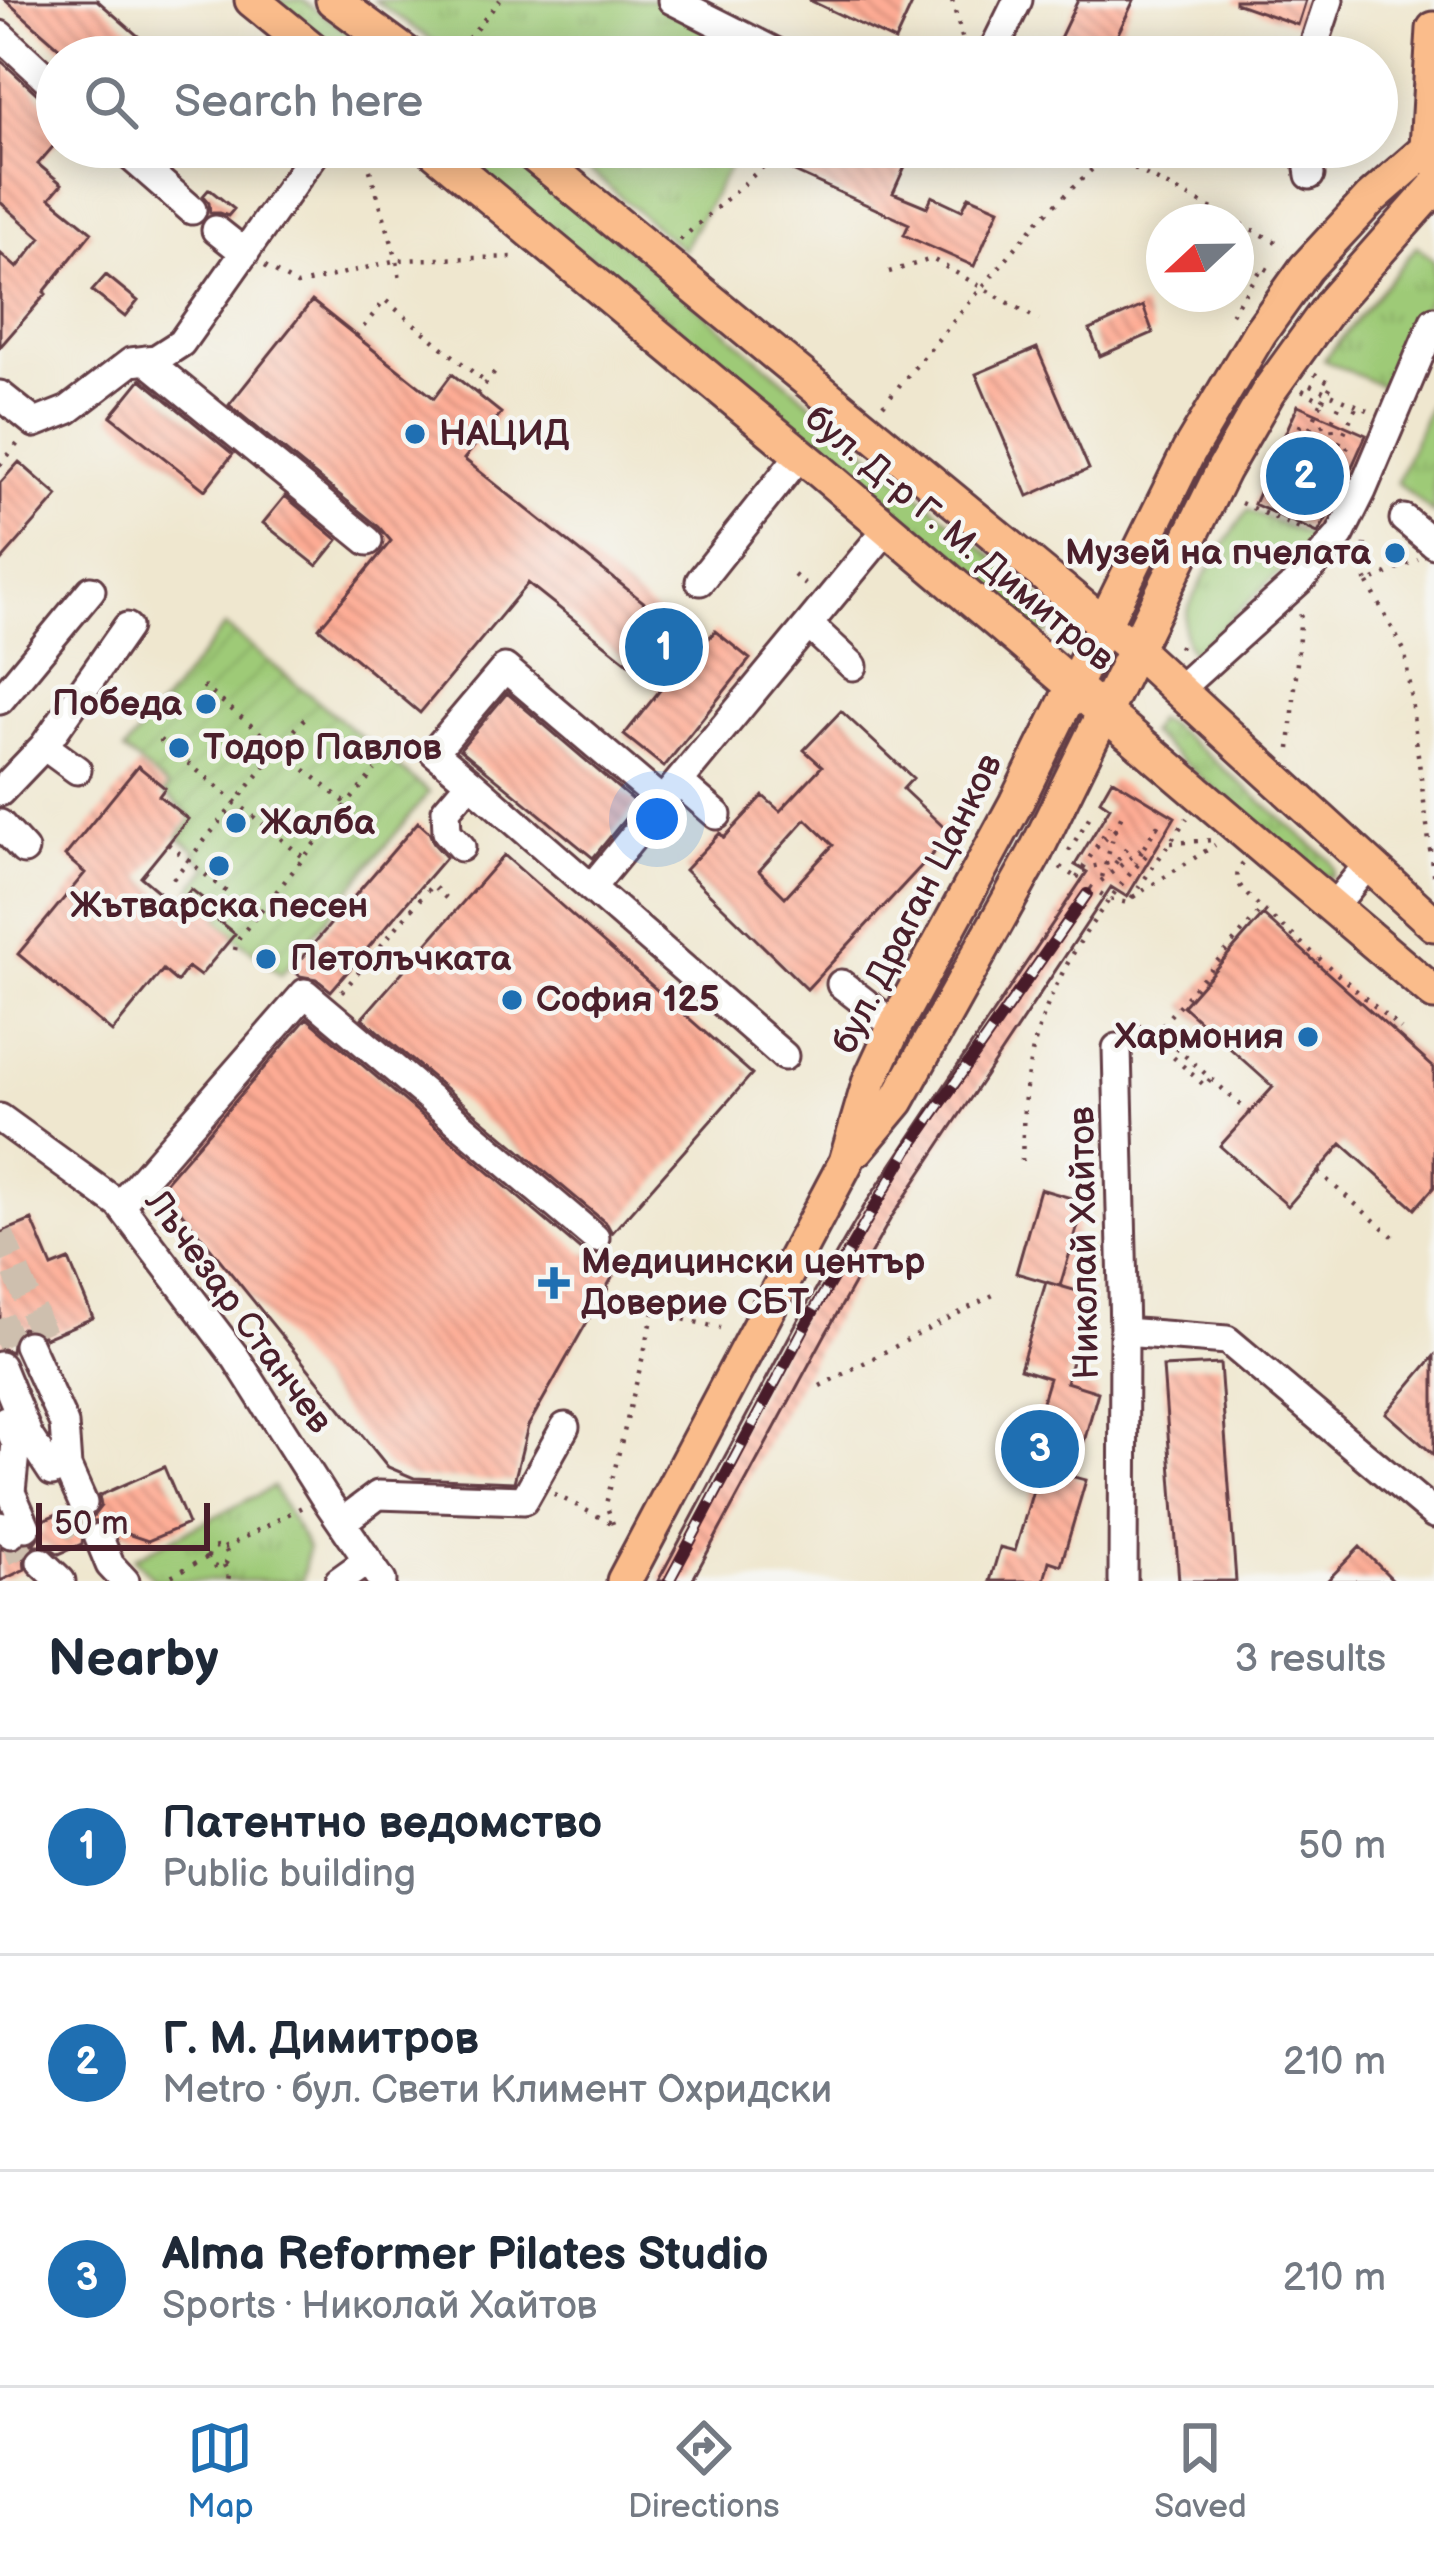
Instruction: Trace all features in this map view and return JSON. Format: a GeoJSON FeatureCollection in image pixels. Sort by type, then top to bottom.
{"type":"FeatureCollection","features":[{"type":"Feature","properties":{"kind":"main road"},"geometry":{"type":"LineString","coordinates":[[252,0],[296,36]]}},
{"type":"Feature","properties":{"kind":"main road"},"geometry":{"type":"LineString","coordinates":[[333,0],[382,36]]}},
{"type":"Feature","properties":{"kind":"main road"},"geometry":{"type":"LineString","coordinates":[[1432,169],[1434,29]]}},
{"type":"Feature","properties":{"kind":"main road","name":"бул. Д-р Г. М. Димитров"},"geometry":{"type":"LineString","coordinates":[[455,168],[1434,993]]}},
{"type":"Feature","properties":{"kind":"main road","name":"бул. Д-р Г. М. Димитров"},"geometry":{"type":"LineString","coordinates":[[550,168],[1134,649],[1434,924]]}},
{"type":"Feature","properties":{"kind":"main road","name":"бул. Драган Цанков"},"geometry":{"type":"LineString","coordinates":[[846,1162],[869,1080],[895,1026],[1016,803],[1189,451],[1271,316],[1306,268],[1338,232],[1432,169]]}},
{"type":"Feature","properties":{"kind":"main road","name":"бул. Драган Цанков"},"geometry":{"type":"LineString","coordinates":[[624,1581],[846,1162],[897,1101],[1034,855],[1223,470],[1268,392],[1432,169]]}},
{"type":"Feature","properties":{"kind":"street"},"geometry":{"type":"LineString","coordinates":[[672,0],[743,36]]}},
{"type":"Feature","properties":{"kind":"street"},"geometry":{"type":"LineString","coordinates":[[1000,36],[1018,0]]}},
{"type":"Feature","properties":{"kind":"street"},"geometry":{"type":"LineString","coordinates":[[1317,36],[1329,0]]}},
{"type":"Feature","properties":{"kind":"street"},"geometry":{"type":"LineString","coordinates":[[0,35],[36,68]]}},
{"type":"Feature","properties":{"kind":"street"},"geometry":{"type":"LineString","coordinates":[[144,168],[192,210]]}},
{"type":"Feature","properties":{"kind":"street"},"geometry":{"type":"LineString","coordinates":[[0,395],[35,423],[68,410],[131,362],[156,359],[181,343],[304,168]]}},
{"type":"Feature","properties":{"kind":"street"},"geometry":{"type":"LineString","coordinates":[[217,230],[245,253]]}},
{"type":"Feature","properties":{"kind":"street"},"geometry":{"type":"LineString","coordinates":[[1180,689],[1304,577],[1333,543],[1362,491],[1434,321]]}},
{"type":"Feature","properties":{"kind":"street"},"geometry":{"type":"LineString","coordinates":[[146,360],[368,541]]}},
{"type":"Feature","properties":{"kind":"street"},"geometry":{"type":"LineString","coordinates":[[700,580],[800,455]]}},
{"type":"Feature","properties":{"kind":"street"},"geometry":{"type":"LineString","coordinates":[[1405,519],[1434,548]]}},
{"type":"Feature","properties":{"kind":"street"},"geometry":{"type":"LineString","coordinates":[[591,888],[887,529]]}},
{"type":"Feature","properties":{"kind":"street"},"geometry":{"type":"LineString","coordinates":[[0,700],[91,590]]}},
{"type":"Feature","properties":{"kind":"street"},"geometry":{"type":"LineString","coordinates":[[809,625],[853,666]]}},
{"type":"Feature","properties":{"kind":"street"},"geometry":{"type":"LineString","coordinates":[[0,792],[44,746],[127,628]]}},
{"type":"Feature","properties":{"kind":"street"},"geometry":{"type":"LineString","coordinates":[[717,815],[671,792],[505,668],[434,752],[784,1056]]}},
{"type":"Feature","properties":{"kind":"street"},"geometry":{"type":"LineString","coordinates":[[44,746],[77,770]]}},
{"type":"Feature","properties":{"kind":"street"},"geometry":{"type":"LineString","coordinates":[[461,847],[447,832],[446,810],[470,782]]}},
{"type":"Feature","properties":{"kind":"street"},"geometry":{"type":"LineString","coordinates":[[0,824],[24,850]]}},
{"type":"Feature","properties":{"kind":"street"},"geometry":{"type":"LineString","coordinates":[[1333,907],[1369,863]]}},
{"type":"Feature","properties":{"kind":"street"},"geometry":{"type":"LineString","coordinates":[[841,984],[895,1026]]}},
{"type":"Feature","properties":{"kind":"street"},"geometry":{"type":"LineString","coordinates":[[120,1205],[305,994],[595,1238]]}},
{"type":"Feature","properties":{"kind":"street","name":"Николай Хайтов"},"geometry":{"type":"LineString","coordinates":[[1117,1048],[1124,1332],[1123,1581]]}},
{"type":"Feature","properties":{"kind":"street","name":"Лъчезар Станчев"},"geometry":{"type":"LineString","coordinates":[[0,1118],[120,1205],[236,1358],[378,1576]]}},
{"type":"Feature","properties":{"kind":"street"},"geometry":{"type":"LineString","coordinates":[[1124,1332],[1227,1340],[1434,1514]]}},
{"type":"Feature","properties":{"kind":"street"},"geometry":{"type":"LineString","coordinates":[[21,1350],[64,1424],[60,1470],[76,1506]]}},
{"type":"Feature","properties":{"kind":"street"},"geometry":{"type":"LineString","coordinates":[[0,1407],[16,1443],[6,1479],[12,1529]]}},
{"type":"Feature","properties":{"kind":"street"},"geometry":{"type":"LineString","coordinates":[[379,1495],[524,1500],[565,1426]]}},
{"type":"Feature","properties":{"kind":"street"},"geometry":{"type":"LineString","coordinates":[[342,1522],[379,1495],[388,1467]]}},
{"type":"Feature","properties":{"kind":"street"},"geometry":{"type":"LineString","coordinates":[[91,1541],[118,1573]]}},
{"type":"Feature","properties":{"kind":"street"},"geometry":{"type":"LineString","coordinates":[[339,1581],[378,1576]]}},
{"type":"Feature","properties":{"kind":"path"},"geometry":{"type":"LineString","coordinates":[[470,36],[500,0]]}},
{"type":"Feature","properties":{"kind":"path"},"geometry":{"type":"LineString","coordinates":[[952,0],[961,36]]}},
{"type":"Feature","properties":{"kind":"path"},"geometry":{"type":"LineString","coordinates":[[369,168],[400,281]]}},
{"type":"Feature","properties":{"kind":"path"},"geometry":{"type":"LineString","coordinates":[[673,246],[762,168]]}},
{"type":"Feature","properties":{"kind":"path"},"geometry":{"type":"LineString","coordinates":[[874,415],[1037,220],[1093,168]]}},
{"type":"Feature","properties":{"kind":"path"},"geometry":{"type":"LineString","coordinates":[[1132,168],[1284,247]]}},
{"type":"Feature","properties":{"kind":"path"},"geometry":{"type":"LineString","coordinates":[[245,253],[297,285],[397,260],[518,257]]}},
{"type":"Feature","properties":{"kind":"path"},"geometry":{"type":"LineString","coordinates":[[889,272],[932,259],[1039,320]]}},
{"type":"Feature","properties":{"kind":"path"},"geometry":{"type":"LineString","coordinates":[[1231,314],[1264,267],[1270,271]]}},
{"type":"Feature","properties":{"kind":"path"},"geometry":{"type":"LineString","coordinates":[[356,336],[385,300],[486,383]]}},
{"type":"Feature","properties":{"kind":"path"},"geometry":{"type":"LineString","coordinates":[[477,394],[497,370]]}},
{"type":"Feature","properties":{"kind":"path"},"geometry":{"type":"LineString","coordinates":[[1305,440],[1332,384],[1313,374]]}},
{"type":"Feature","properties":{"kind":"path"},"geometry":{"type":"LineString","coordinates":[[1310,385],[1392,420]]}},
{"type":"Feature","properties":{"kind":"path"},"geometry":{"type":"LineString","coordinates":[[1302,391],[1322,401]]}},
{"type":"Feature","properties":{"kind":"path"},"geometry":{"type":"LineString","coordinates":[[1305,440],[1332,420],[1342,399]]}},
{"type":"Feature","properties":{"kind":"path"},"geometry":{"type":"LineString","coordinates":[[1341,459],[1357,405]]}},
{"type":"Feature","properties":{"kind":"path"},"geometry":{"type":"LineString","coordinates":[[1332,420],[1341,459]]}},
{"type":"Feature","properties":{"kind":"path"},"geometry":{"type":"LineString","coordinates":[[1280,471],[1302,422]]}},
{"type":"Feature","properties":{"kind":"path"},"geometry":{"type":"LineString","coordinates":[[1294,434],[1341,459]]}},
{"type":"Feature","properties":{"kind":"path"},"geometry":{"type":"LineString","coordinates":[[1327,493],[1348,446]]}},
{"type":"Feature","properties":{"kind":"path"},"geometry":{"type":"LineString","coordinates":[[1241,502],[1333,543]]}},
{"type":"Feature","properties":{"kind":"path"},"geometry":{"type":"LineString","coordinates":[[1367,533],[1361,571],[1405,652],[1434,880]]}},
{"type":"Feature","properties":{"kind":"path"},"geometry":{"type":"LineString","coordinates":[[1368,583],[1434,548]]}},
{"type":"Feature","properties":{"kind":"path"},"geometry":{"type":"LineString","coordinates":[[1290,749],[1304,577]]}},
{"type":"Feature","properties":{"kind":"path"},"geometry":{"type":"LineString","coordinates":[[1179,648],[1183,640]]}},
{"type":"Feature","properties":{"kind":"path"},"geometry":{"type":"LineString","coordinates":[[203,686],[347,804]]}},
{"type":"Feature","properties":{"kind":"path"},"geometry":{"type":"LineString","coordinates":[[173,879],[307,715]]}},
{"type":"Feature","properties":{"kind":"path"},"geometry":{"type":"LineString","coordinates":[[160,740],[303,856]]}},
{"type":"Feature","properties":{"kind":"path"},"geometry":{"type":"LineString","coordinates":[[235,950],[237,940],[375,770]]}},
{"type":"Feature","properties":{"kind":"path"},"geometry":{"type":"LineString","coordinates":[[1077,878],[1124,810]]}},
{"type":"Feature","properties":{"kind":"path"},"geometry":{"type":"LineString","coordinates":[[1060,867],[1109,898],[1128,903],[1192,811]]}},
{"type":"Feature","properties":{"kind":"path"},"geometry":{"type":"LineString","coordinates":[[1068,854],[1090,816]]}},
{"type":"Feature","properties":{"kind":"path"},"geometry":{"type":"LineString","coordinates":[[1022,1161],[1026,1084],[1056,982],[1115,889],[1147,849],[1157,826],[1162,830]]}},
{"type":"Feature","properties":{"kind":"path"},"geometry":{"type":"LineString","coordinates":[[1096,890],[1112,828]]}},
{"type":"Feature","properties":{"kind":"path"},"geometry":{"type":"LineString","coordinates":[[1132,898],[1225,839],[1169,843]]}},
{"type":"Feature","properties":{"kind":"path"},"geometry":{"type":"LineString","coordinates":[[1112,840],[1135,854]]}},
{"type":"Feature","properties":{"kind":"path"},"geometry":{"type":"LineString","coordinates":[[168,844],[256,916]]}},
{"type":"Feature","properties":{"kind":"path"},"geometry":{"type":"LineString","coordinates":[[1115,889],[1126,848]]}},
{"type":"Feature","properties":{"kind":"path"},"geometry":{"type":"LineString","coordinates":[[1101,881],[1147,849]]}},
{"type":"Feature","properties":{"kind":"path"},"geometry":{"type":"LineString","coordinates":[[1243,863],[1236,878],[1241,888],[1401,1029]]}},
{"type":"Feature","properties":{"kind":"path"},"geometry":{"type":"LineString","coordinates":[[1082,869],[1118,865]]}},
{"type":"Feature","properties":{"kind":"path"},"geometry":{"type":"LineString","coordinates":[[338,997],[432,885],[448,901]]}},
{"type":"Feature","properties":{"kind":"path"},"geometry":{"type":"LineString","coordinates":[[1250,1113],[1156,1031],[1262,909]]}},
{"type":"Feature","properties":{"kind":"path"},"geometry":{"type":"LineString","coordinates":[[1138,1025],[1204,1086],[1211,1078]]}},
{"type":"Feature","properties":{"kind":"path"},"geometry":{"type":"LineString","coordinates":[[1318,1172],[1397,1240]]}},
{"type":"Feature","properties":{"kind":"path"},"geometry":{"type":"LineString","coordinates":[[606,1289],[654,1312],[720,1328]]}},
{"type":"Feature","properties":{"kind":"path"},"geometry":{"type":"LineString","coordinates":[[820,1386],[993,1295]]}},
{"type":"Feature","properties":{"kind":"path"},"geometry":{"type":"LineString","coordinates":[[563,1499],[613,1524],[607,1504],[654,1312]]}},
{"type":"Feature","properties":{"kind":"path"},"geometry":{"type":"LineString","coordinates":[[161,1581],[208,1557],[212,1548],[224,1548],[323,1496]]}},
{"type":"Feature","properties":{"kind":"path"},"geometry":{"type":"LineString","coordinates":[[208,1557],[215,1567],[224,1565],[229,1557],[224,1548]]}},
{"type":"Feature","properties":{"kind":"path"},"geometry":{"type":"LineString","coordinates":[[224,1565],[230,1574],[228,1581]]}},
{"type":"Feature","properties":{"kind":"green space"},"geometry":{"type":"Polygon","coordinates":[[[266,0],[302,0],[353,36],[309,36],[266,0]]]}},
{"type":"Feature","properties":{"kind":"green space"},"geometry":{"type":"Polygon","coordinates":[[[374,0],[672,0],[743,36],[426,36],[374,0]]]}},
{"type":"Feature","properties":{"kind":"green space"},"geometry":{"type":"Polygon","coordinates":[[[467,168],[533,168],[1051,606],[1056,614],[1048,634],[1041,634],[857,483],[608,270],[558,240],[467,168]]]}},
{"type":"Feature","properties":{"kind":"green space"},"geometry":{"type":"Polygon","coordinates":[[[587,168],[728,168],[683,250],[587,168]]]}},
{"type":"Feature","properties":{"kind":"green space"},"geometry":{"type":"Polygon","coordinates":[[[1417,246],[1434,261],[1434,287],[1386,388],[1324,360],[1417,246]]]}},
{"type":"Feature","properties":{"kind":"green space"},"geometry":{"type":"Polygon","coordinates":[[[1434,395],[1434,514],[1397,482],[1434,395]]]}},
{"type":"Feature","properties":{"kind":"green space"},"geometry":{"type":"Polygon","coordinates":[[[1248,510],[1315,538],[1193,655],[1184,628],[1186,615],[1248,510]]]}},
{"type":"Feature","properties":{"kind":"green space"},"geometry":{"type":"Polygon","coordinates":[[[225,626],[429,792],[281,975],[233,936],[216,919],[221,913],[191,889],[208,867],[178,837],[193,818],[164,793],[168,787],[124,751],[225,626]]]}},
{"type":"Feature","properties":{"kind":"green space"},"geometry":{"type":"Polygon","coordinates":[[[1156,720],[1212,759],[1330,860],[1332,877],[1313,874],[1149,733],[1156,720]]]}},
{"type":"Feature","properties":{"kind":"green space"},"geometry":{"type":"Polygon","coordinates":[[[273,1487],[308,1548],[302,1581],[156,1581],[134,1558],[273,1487]]]}},
{"type":"Feature","properties":{"kind":"building"},"geometry":{"type":"Polygon","coordinates":[[[5,0],[97,0],[138,36],[46,36],[5,0]]]}},
{"type":"Feature","properties":{"kind":"building"},"geometry":{"type":"Polygon","coordinates":[[[809,0],[914,0],[897,36],[885,36],[809,0]]]}},
{"type":"Feature","properties":{"kind":"building"},"geometry":{"type":"Polygon","coordinates":[[[1078,0],[1134,0],[1117,36],[1061,36],[1078,0]]]}},
{"type":"Feature","properties":{"kind":"building"},"geometry":{"type":"Polygon","coordinates":[[[1235,0],[1306,0],[1298,25],[1235,0]]]}},
{"type":"Feature","properties":{"kind":"building"},"geometry":{"type":"Polygon","coordinates":[[[0,60],[36,93],[36,168],[62,184],[50,198],[92,232],[0,347],[0,253],[17,268],[41,238],[0,202],[0,60]]]}},
{"type":"Feature","properties":{"kind":"building"},"geometry":{"type":"Polygon","coordinates":[[[786,168],[904,168],[893,193],[927,207],[932,196],[962,210],[969,196],[999,209],[974,266],[904,235],[909,224],[786,168]]]}},
{"type":"Feature","properties":{"kind":"building"},"geometry":{"type":"Polygon","coordinates":[[[209,189],[234,209],[228,216],[210,213],[203,196],[209,189]]]}},
{"type":"Feature","properties":{"kind":"building"},"geometry":{"type":"Polygon","coordinates":[[[106,275],[138,301],[125,317],[92,291],[106,275]]]}},
{"type":"Feature","properties":{"kind":"building"},"geometry":{"type":"Polygon","coordinates":[[[312,301],[434,398],[452,374],[501,413],[464,459],[701,648],[715,631],[750,659],[664,767],[624,735],[661,689],[528,583],[420,713],[319,628],[391,541],[229,405],[312,301]]]}},
{"type":"Feature","properties":{"kind":"building"},"geometry":{"type":"Polygon","coordinates":[[[1143,306],[1153,333],[1100,356],[1090,330],[1143,306]]]}},
{"type":"Feature","properties":{"kind":"building"},"geometry":{"type":"Polygon","coordinates":[[[1037,348],[1089,469],[1028,496],[976,374],[1037,348]]]}},
{"type":"Feature","properties":{"kind":"building"},"geometry":{"type":"Polygon","coordinates":[[[141,379],[233,454],[205,490],[111,416],[141,379]]]}},
{"type":"Feature","properties":{"kind":"building"},"geometry":{"type":"Polygon","coordinates":[[[1298,405],[1366,435],[1318,533],[1254,504],[1298,405]]]}},
{"type":"Feature","properties":{"kind":"building"},"geometry":{"type":"Polygon","coordinates":[[[19,462],[58,496],[0,562],[0,483],[19,462]]]}},
{"type":"Feature","properties":{"kind":"building"},"geometry":{"type":"Polygon","coordinates":[[[285,496],[338,540],[317,566],[263,523],[285,496]]]}},
{"type":"Feature","properties":{"kind":"building"},"geometry":{"type":"Polygon","coordinates":[[[507,693],[637,804],[593,858],[460,749],[507,693]]]}},
{"type":"Feature","properties":{"kind":"building"},"geometry":{"type":"Polygon","coordinates":[[[841,711],[913,778],[903,789],[951,834],[807,989],[685,870],[720,833],[724,838],[763,796],[780,811],[822,766],[804,750],[841,711]],[[806,819],[759,871],[785,897],[833,845],[806,819]]]}},
{"type":"Feature","properties":{"kind":"building"},"geometry":{"type":"Polygon","coordinates":[[[138,766],[165,788],[159,796],[188,819],[141,877],[177,907],[191,889],[221,913],[216,919],[235,934],[200,976],[188,967],[177,982],[163,970],[112,1032],[18,954],[85,873],[65,856],[138,766]]]}},
{"type":"Feature","properties":{"kind":"building"},"geometry":{"type":"Polygon","coordinates":[[[1112,779],[1175,817],[1127,897],[1111,887],[891,1218],[692,1581],[658,1581],[866,1203],[1087,872],[1075,865],[1110,807],[1100,800],[1112,779]]]}},
{"type":"Feature","properties":{"kind":"building"},"geometry":{"type":"Polygon","coordinates":[[[418,822],[446,857],[331,991],[316,979],[300,976],[292,969],[418,822]]]}},
{"type":"Feature","properties":{"kind":"building"},"geometry":{"type":"Polygon","coordinates":[[[504,855],[752,1074],[612,1233],[362,1018],[504,855]]]}},
{"type":"Feature","properties":{"kind":"building","name":"Хармония"},"geometry":{"type":"Polygon","coordinates":[[[1263,915],[1434,1068],[1434,1187],[1415,1209],[1342,1144],[1288,1206],[1220,1146],[1273,1087],[1183,1006],[1263,915]]]}},
{"type":"Feature","properties":{"kind":"building"},"geometry":{"type":"Polygon","coordinates":[[[307,1018],[583,1252],[600,1255],[617,1269],[528,1426],[514,1482],[414,1478],[388,1467],[161,1187],[307,1018]]]}},
{"type":"Feature","properties":{"kind":"building"},"geometry":{"type":"Polygon","coordinates":[[[1040,1189],[1085,1202],[1060,1286],[1016,1273],[1040,1189]]]}},
{"type":"Feature","properties":{"kind":"building"},"geometry":{"type":"Polygon","coordinates":[[[32,1220],[52,1267],[69,1260],[93,1318],[45,1338],[37,1330],[22,1328],[13,1336],[11,1352],[0,1348],[0,1233],[32,1220]]]}},
{"type":"Feature","properties":{"kind":"building"},"geometry":{"type":"Polygon","coordinates":[[[1046,1282],[1091,1295],[1066,1382],[1098,1392],[1074,1477],[1086,1480],[1061,1565],[1049,1561],[1044,1581],[990,1581],[1000,1547],[1015,1551],[1040,1467],[1024,1462],[1049,1378],[1020,1369],[1046,1282]]]}},
{"type":"Feature","properties":{"kind":"building"},"geometry":{"type":"Polygon","coordinates":[[[1434,1356],[1434,1455],[1386,1413],[1434,1356]]]}},
{"type":"Feature","properties":{"kind":"building"},"geometry":{"type":"Polygon","coordinates":[[[1220,1364],[1236,1581],[1179,1581],[1163,1367],[1220,1364]]]}},
{"type":"Feature","properties":{"kind":"building"},"geometry":{"type":"Polygon","coordinates":[[[164,1467],[188,1524],[148,1541],[115,1530],[103,1520],[93,1521],[84,1528],[82,1544],[59,1554],[46,1545],[35,1545],[24,1557],[25,1569],[0,1581],[0,1548],[10,1552],[34,1543],[44,1530],[43,1520],[66,1510],[80,1521],[91,1519],[101,1506],[99,1496],[164,1467]]]}},
{"type":"Feature","properties":{"kind":"building"},"geometry":{"type":"Polygon","coordinates":[[[1360,1547],[1394,1581],[1327,1581],[1360,1547]]]}},
{"type":"Feature","properties":{"kind":"tunnel"},"geometry":{"type":"LineString","coordinates":[[0,1234],[44,1338]]}},
{"type":"Feature","properties":{"kind":"tunnel"},"geometry":{"type":"LineString","coordinates":[[0,1319],[14,1350]]}},
{"type":"Feature","properties":{"kind":"tunnel"},"geometry":{"type":"LineString","coordinates":[[69,1509],[84,1544]]}},
{"type":"Feature","properties":{"kind":"tunnel"},"geometry":{"type":"LineString","coordinates":[[11,1534],[27,1569]]}},
{"type":"Feature","properties":{"kind":"railway"},"geometry":{"type":"LineString","coordinates":[[669,1581],[809,1319],[908,1150],[1087,894]]}},
{"type":"Feature","properties":{"kind":"place","name":"НАЦИД"},"geometry":{"type":"Point","coordinates":[415,434]}},
{"type":"Feature","properties":{"kind":"place","name":"Г. М. Димитров"},"geometry":{"type":"Point","coordinates":[1305,476]}},
{"type":"Feature","properties":{"kind":"place","name":"Музей на пчелата"},"geometry":{"type":"Point","coordinates":[1395,553]}},
{"type":"Feature","properties":{"kind":"place","name":"Патентно ведомство"},"geometry":{"type":"Point","coordinates":[664,647]}},
{"type":"Feature","properties":{"kind":"place","name":"Победа"},"geometry":{"type":"Point","coordinates":[206,704]}},
{"type":"Feature","properties":{"kind":"place","name":"Тодор Павлов"},"geometry":{"type":"Point","coordinates":[179,748]}},
{"type":"Feature","properties":{"kind":"place","name":"Жалба"},"geometry":{"type":"Point","coordinates":[236,823]}},
{"type":"Feature","properties":{"kind":"place","name":"Жътварска песен"},"geometry":{"type":"Point","coordinates":[219,866]}},
{"type":"Feature","properties":{"kind":"place","name":"Петолъчката"},"geometry":{"type":"Point","coordinates":[266,959]}},
{"type":"Feature","properties":{"kind":"place","name":"София 125"},"geometry":{"type":"Point","coordinates":[512,1000]}},
{"type":"Feature","properties":{"kind":"place","name":"Хармония"},"geometry":{"type":"Point","coordinates":[1308,1037]}},
{"type":"Feature","properties":{"kind":"place","name":"Медицински център Доверие СБТ"},"geometry":{"type":"Point","coordinates":[554,1283]}},
{"type":"Feature","properties":{"kind":"place","name":"Alma Reformer Pilates Studio"},"geometry":{"type":"Point","coordinates":[1040,1449]}}]}
